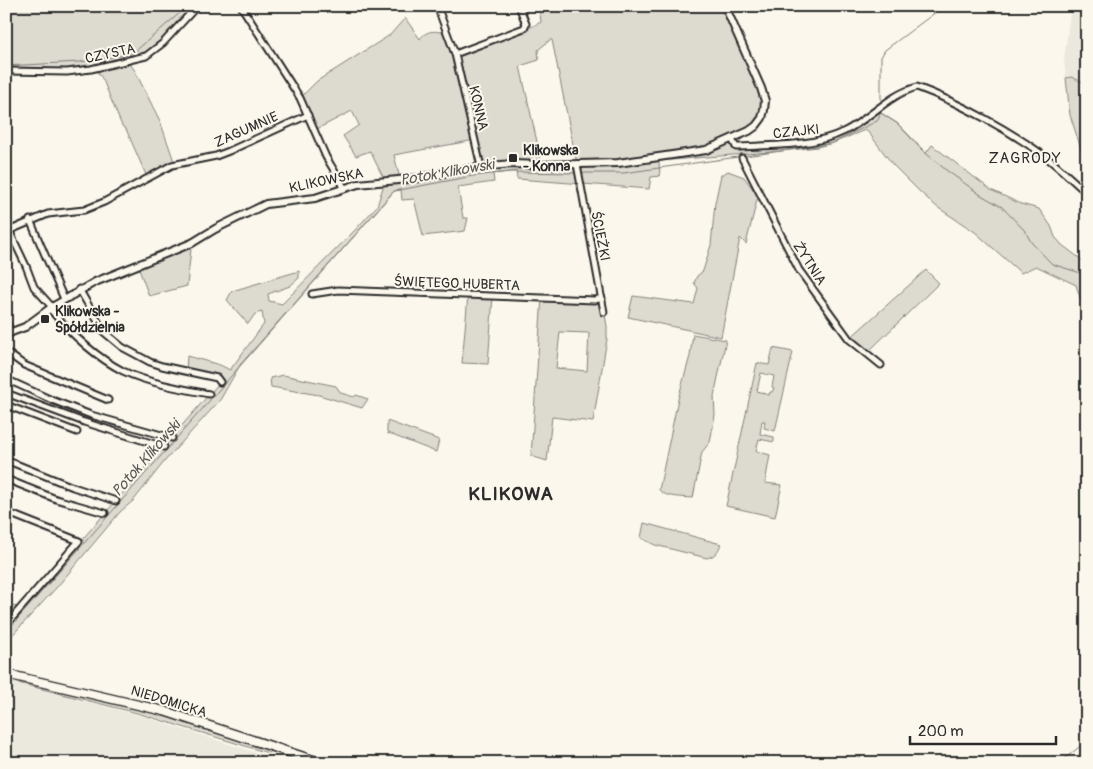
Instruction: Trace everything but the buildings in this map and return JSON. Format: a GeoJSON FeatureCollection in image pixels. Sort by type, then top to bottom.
{"type":"FeatureCollection","features":[{"type":"Feature","properties":{"kind":"main road","name":"NIEDOMICKA"},"geometry":{"type":"LineString","coordinates":[[6,674],[164,711],[322,763]]}},
{"type":"Feature","properties":{"kind":"street","name":"CZYSTA"},"geometry":{"type":"LineString","coordinates":[[6,71],[67,72],[91,69],[146,56],[163,44],[197,6]]}},
{"type":"Feature","properties":{"kind":"street"},"geometry":{"type":"LineString","coordinates":[[242,6],[259,36],[300,98],[326,157],[344,187]]}},
{"type":"Feature","properties":{"kind":"street","name":"KONNA"},"geometry":{"type":"LineString","coordinates":[[437,6],[455,54],[481,167]]}},
{"type":"Feature","properties":{"kind":"street"},"geometry":{"type":"LineString","coordinates":[[455,54],[524,28],[526,24],[518,6]]}},
{"type":"Feature","properties":{"kind":"street","name":"KLIKOWSKA"},"geometry":{"type":"LineString","coordinates":[[8,333],[25,327],[79,289],[192,243],[266,204],[315,198],[358,184],[443,174],[481,167],[512,164],[542,165],[578,170],[692,153],[719,146],[756,126],[762,118],[765,101],[762,88],[725,6]]}},
{"type":"Feature","properties":{"kind":"street","name":"CZAJKI"},"geometry":{"type":"LineString","coordinates":[[732,139],[736,147],[828,139],[860,122],[878,106],[899,93],[917,87],[939,95],[1033,148],[1048,158],[1087,193]]}},
{"type":"Feature","properties":{"kind":"street","name":"ZAGUMNIE"},"geometry":{"type":"LineString","coordinates":[[8,231],[30,220],[48,214],[84,210],[104,202],[172,165],[229,151],[308,115]]}},
{"type":"Feature","properties":{"kind":"street","name":"ŻYTNIA"},"geometry":{"type":"LineString","coordinates":[[742,158],[788,252],[799,270],[849,339],[881,365]]}},
{"type":"Feature","properties":{"kind":"street","name":"ŚCIEŻKI"},"geometry":{"type":"LineString","coordinates":[[578,170],[604,312]]}},
{"type":"Feature","properties":{"kind":"street"},"geometry":{"type":"LineString","coordinates":[[30,220],[64,299]]}},
{"type":"Feature","properties":{"kind":"street"},"geometry":{"type":"LineString","coordinates":[[6,224],[34,287],[70,333],[95,354],[126,372],[209,394]]}},
{"type":"Feature","properties":{"kind":"street"},"geometry":{"type":"LineString","coordinates":[[79,289],[104,332],[122,347],[157,365],[217,378],[220,382]]}},
{"type":"Feature","properties":{"kind":"street","name":"ŚWIĘTEGO HUBERTA"},"geometry":{"type":"LineString","coordinates":[[312,294],[338,290],[595,300],[602,298]]}},
{"type":"Feature","properties":{"kind":"street"},"geometry":{"type":"LineString","coordinates":[[6,321],[8,333]]}},
{"type":"Feature","properties":{"kind":"street"},"geometry":{"type":"LineString","coordinates":[[6,352],[24,365],[108,400]]}},
{"type":"Feature","properties":{"kind":"street"},"geometry":{"type":"LineString","coordinates":[[6,379],[91,415],[172,438]]}},
{"type":"Feature","properties":{"kind":"street"},"geometry":{"type":"LineString","coordinates":[[6,393],[84,422],[164,448]]}},
{"type":"Feature","properties":{"kind":"street"},"geometry":{"type":"LineString","coordinates":[[6,405],[77,432]]}},
{"type":"Feature","properties":{"kind":"street"},"geometry":{"type":"LineString","coordinates":[[6,460],[116,502]]}},
{"type":"Feature","properties":{"kind":"street"},"geometry":{"type":"LineString","coordinates":[[6,479],[56,498],[105,513]]}},
{"type":"Feature","properties":{"kind":"street"},"geometry":{"type":"LineString","coordinates":[[6,512],[79,541],[6,624]]}},
{"type":"Feature","properties":{"kind":"shaded area"},"geometry":{"type":"Polygon","coordinates":[[[6,6],[199,6],[146,56],[91,69],[6,71],[6,6]]]}},
{"type":"Feature","properties":{"kind":"shaded area"},"geometry":{"type":"Polygon","coordinates":[[[539,6],[720,6],[751,68],[763,100],[764,110],[756,126],[732,139],[736,147],[820,140],[846,130],[878,108],[881,113],[898,124],[926,153],[932,145],[991,190],[1021,204],[1039,209],[1051,226],[1055,237],[1062,245],[1082,260],[1087,254],[1087,318],[1076,285],[1036,266],[1021,273],[975,232],[937,207],[919,191],[893,165],[865,130],[833,143],[817,147],[659,161],[660,176],[651,177],[649,189],[517,179],[516,171],[493,174],[494,182],[458,187],[463,218],[468,218],[465,231],[423,236],[414,199],[402,200],[401,190],[394,191],[240,365],[220,400],[164,462],[134,500],[120,512],[57,587],[6,642],[6,604],[22,608],[220,382],[186,372],[187,356],[220,365],[230,370],[264,324],[262,312],[255,314],[248,324],[227,300],[232,291],[299,271],[299,278],[290,286],[268,294],[269,301],[282,304],[377,206],[385,181],[370,151],[356,156],[343,136],[359,125],[352,111],[315,130],[300,98],[317,81],[390,35],[405,18],[420,39],[429,32],[447,33],[455,54],[513,32],[517,34],[541,22],[539,6]],[[552,40],[538,50],[539,60],[520,66],[542,164],[577,164],[552,40]],[[475,140],[394,155],[400,179],[481,167],[475,140]]]}},
{"type":"Feature","properties":{"kind":"shaded area"},"geometry":{"type":"Polygon","coordinates":[[[1071,6],[1087,6],[1087,109],[1084,83],[1072,77],[1066,78],[1064,59],[1071,6]]]}},
{"type":"Feature","properties":{"kind":"shaded area"},"geometry":{"type":"Polygon","coordinates":[[[129,64],[135,71],[160,121],[174,161],[162,169],[146,175],[126,129],[122,126],[103,80],[97,71],[129,64]]]}},
{"type":"Feature","properties":{"kind":"shaded area"},"geometry":{"type":"Polygon","coordinates":[[[1072,77],[1084,83],[1087,109],[1087,167],[1070,115],[1066,78],[1072,77]]]}},
{"type":"Feature","properties":{"kind":"shaded area"},"geometry":{"type":"Polygon","coordinates":[[[728,171],[744,177],[758,196],[746,244],[740,238],[721,337],[628,317],[633,296],[694,304],[698,288],[694,283],[697,276],[703,271],[711,245],[715,203],[721,175],[728,171]]]}},
{"type":"Feature","properties":{"kind":"shaded area"},"geometry":{"type":"Polygon","coordinates":[[[187,245],[191,249],[187,286],[149,296],[137,264],[187,245]]]}},
{"type":"Feature","properties":{"kind":"shaded area"},"geometry":{"type":"Polygon","coordinates":[[[926,270],[939,283],[866,354],[849,339],[926,270]]]}},
{"type":"Feature","properties":{"kind":"shaded area"},"geometry":{"type":"Polygon","coordinates":[[[468,295],[493,296],[488,364],[462,363],[468,295]]]}},
{"type":"Feature","properties":{"kind":"shaded area"},"geometry":{"type":"Polygon","coordinates":[[[542,297],[602,298],[607,326],[607,339],[593,422],[552,417],[547,461],[531,456],[542,297]],[[560,332],[556,368],[587,371],[589,333],[560,332]]]}},
{"type":"Feature","properties":{"kind":"shaded area"},"geometry":{"type":"Polygon","coordinates":[[[693,334],[726,340],[714,396],[715,415],[710,442],[702,452],[693,498],[670,496],[659,490],[678,399],[690,356],[693,334]]]}},
{"type":"Feature","properties":{"kind":"shaded area"},"geometry":{"type":"Polygon","coordinates":[[[773,348],[793,352],[775,431],[764,428],[765,421],[762,421],[760,434],[774,437],[774,442],[759,439],[756,451],[770,455],[765,483],[782,485],[775,517],[726,506],[757,363],[769,365],[773,348]],[[761,373],[757,391],[769,395],[774,388],[772,387],[774,376],[761,373]]]}},
{"type":"Feature","properties":{"kind":"shaded area"},"geometry":{"type":"Polygon","coordinates":[[[283,375],[336,386],[341,393],[368,399],[362,408],[319,395],[271,387],[270,378],[283,375]]]}},
{"type":"Feature","properties":{"kind":"shaded area"},"geometry":{"type":"Polygon","coordinates":[[[387,421],[439,440],[436,452],[387,433],[387,421]]]}},
{"type":"Feature","properties":{"kind":"shaded area"},"geometry":{"type":"Polygon","coordinates":[[[644,523],[721,544],[716,553],[707,558],[655,545],[641,538],[644,523]]]}},
{"type":"Feature","properties":{"kind":"shaded area"},"geometry":{"type":"Polygon","coordinates":[[[6,677],[139,708],[271,751],[268,753],[137,713],[6,680],[6,677]]]}},
{"type":"Feature","properties":{"kind":"shaded area"},"geometry":{"type":"Polygon","coordinates":[[[6,681],[135,714],[267,756],[263,763],[6,763],[6,681]]]}},
{"type":"Feature","properties":{"kind":"waterway"},"geometry":{"type":"LineString","coordinates":[[6,66],[80,62],[132,54],[188,6]]}},
{"type":"Feature","properties":{"kind":"waterway","name":"Potok Klikowski"},"geometry":{"type":"LineString","coordinates":[[881,103],[881,57],[885,50],[944,6]]}},
{"type":"Feature","properties":{"kind":"waterway","name":"Potok Klikowski"},"geometry":{"type":"LineString","coordinates":[[581,173],[623,173],[833,143],[877,121],[881,109]]}},
{"type":"Feature","properties":{"kind":"waterway"},"geometry":{"type":"LineString","coordinates":[[881,113],[898,124],[922,150],[946,170],[981,195],[1002,207],[1052,264],[1087,275]]}},
{"type":"Feature","properties":{"kind":"waterway","name":"Potok Klikowski"},"geometry":{"type":"LineString","coordinates":[[6,632],[394,191],[473,176],[510,172],[577,173]]}},
{"type":"Feature","properties":{"kind":"waterway"},"geometry":{"type":"LineString","coordinates":[[1059,763],[1087,741]]}},
{"type":"Feature","properties":{"kind":"place","name":"Klikowska - Konna"},"geometry":{"type":"Point","coordinates":[513,158]}},
{"type":"Feature","properties":{"kind":"place","name":"Klikowska - Spółdzielnia"},"geometry":{"type":"Point","coordinates":[45,319]}},
{"type":"Feature","properties":{"kind":"district","name":"ZAGRODY"},"geometry":{"type":"Point","coordinates":[1025,158]}},
{"type":"Feature","properties":{"kind":"district","name":"KLIKOWA"},"geometry":{"type":"Point","coordinates":[511,493]}}]}
